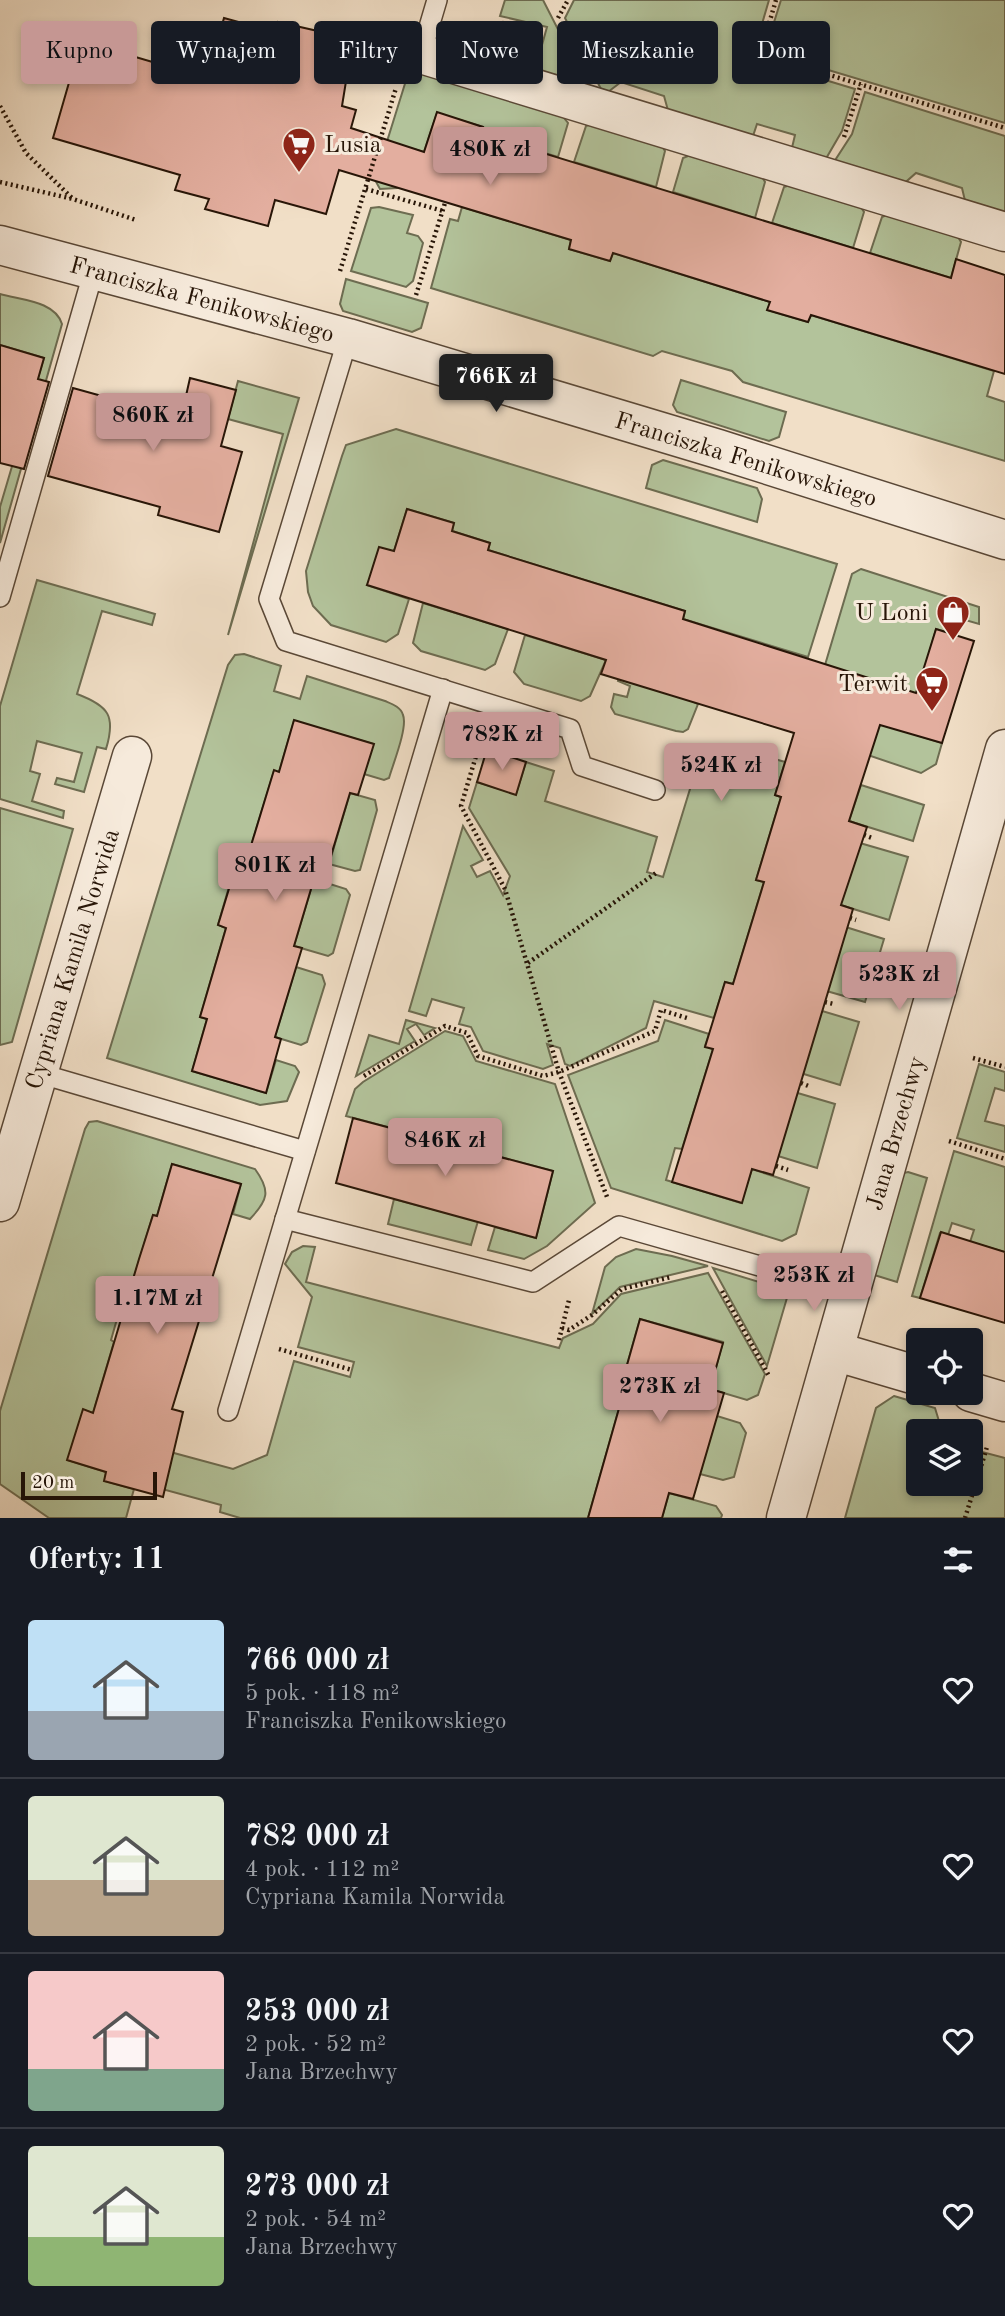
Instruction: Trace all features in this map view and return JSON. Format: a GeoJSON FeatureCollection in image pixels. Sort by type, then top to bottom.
{"type":"FeatureCollection","features":[{"type":"Feature","properties":{"kind":"street"},"geometry":{"type":"LineString","coordinates":[[422,69],[822,175],[1005,232]]}},
{"type":"Feature","properties":{"kind":"street","name":"Franciszka Fenikowskiego"},"geometry":{"type":"LineString","coordinates":[[0,245],[348,338],[718,449],[1005,540]]}},
{"type":"Feature","properties":{"kind":"street","name":"Jana Brzechwy"},"geometry":{"type":"LineString","coordinates":[[786,1518],[1005,749]]}},
{"type":"Feature","properties":{"kind":"street","name":"Cypriana Kamila Norwida"},"geometry":{"type":"LineString","coordinates":[[0,1202],[132,756]]}},
{"type":"Feature","properties":{"kind":"street"},"geometry":{"type":"LineString","coordinates":[[834,1351],[906,1372]]}},
{"type":"Feature","properties":{"kind":"street"},"geometry":{"type":"LineString","coordinates":[[983,1396],[1005,1402]]}},
{"type":"Feature","properties":{"kind":"lane"},"geometry":{"type":"LineString","coordinates":[[422,37],[437,0]]}},
{"type":"Feature","properties":{"kind":"lane"},"geometry":{"type":"LineString","coordinates":[[0,597],[94,270]]}},
{"type":"Feature","properties":{"kind":"lane"},"geometry":{"type":"LineString","coordinates":[[348,338],[269,599],[286,641],[570,729],[582,766],[655,790]]}},
{"type":"Feature","properties":{"kind":"lane"},"geometry":{"type":"LineString","coordinates":[[228,1411],[443,689]]}},
{"type":"Feature","properties":{"kind":"lane"},"geometry":{"type":"LineString","coordinates":[[38,1073],[305,1151]]}},
{"type":"Feature","properties":{"kind":"lane"},"geometry":{"type":"LineString","coordinates":[[285,1219],[533,1282],[619,1226],[851,1292]]}},
{"type":"Feature","properties":{"kind":"path"},"geometry":{"type":"LineString","coordinates":[[558,18],[568,0]]}},
{"type":"Feature","properties":{"kind":"path"},"geometry":{"type":"LineString","coordinates":[[776,0],[760,54],[1005,128]]}},
{"type":"Feature","properties":{"kind":"path"},"geometry":{"type":"LineString","coordinates":[[340,271],[404,84]]}},
{"type":"Feature","properties":{"kind":"path"},"geometry":{"type":"LineString","coordinates":[[822,175],[846,133],[861,85]]}},
{"type":"Feature","properties":{"kind":"path"},"geometry":{"type":"LineString","coordinates":[[0,106],[26,153],[73,199]]}},
{"type":"Feature","properties":{"kind":"path"},"geometry":{"type":"LineString","coordinates":[[0,182],[73,199],[136,220]]}},
{"type":"Feature","properties":{"kind":"path"},"geometry":{"type":"LineString","coordinates":[[366,189],[443,211]]}},
{"type":"Feature","properties":{"kind":"path"},"geometry":{"type":"LineString","coordinates":[[416,295],[445,202]]}},
{"type":"Feature","properties":{"kind":"path"},"geometry":{"type":"LineString","coordinates":[[492,704],[461,806],[505,889],[559,1072],[610,1204]]}},
{"type":"Feature","properties":{"kind":"path"},"geometry":{"type":"LineString","coordinates":[[864,835],[872,838]]}},
{"type":"Feature","properties":{"kind":"path"},"geometry":{"type":"LineString","coordinates":[[527,963],[656,873]]}},
{"type":"Feature","properties":{"kind":"path"},"geometry":{"type":"LineString","coordinates":[[850,918],[856,920]]}},
{"type":"Feature","properties":{"kind":"path"},"geometry":{"type":"LineString","coordinates":[[825,1002],[834,1004]]}},
{"type":"Feature","properties":{"kind":"path"},"geometry":{"type":"LineString","coordinates":[[354,1082],[445,1026],[467,1033],[478,1056],[542,1076],[559,1072],[654,1031],[661,1010],[687,1018]]}},
{"type":"Feature","properties":{"kind":"path"},"geometry":{"type":"LineString","coordinates":[[973,1058],[1005,1067]]}},
{"type":"Feature","properties":{"kind":"path"},"geometry":{"type":"LineString","coordinates":[[801,1083],[811,1087]]}},
{"type":"Feature","properties":{"kind":"path"},"geometry":{"type":"LineString","coordinates":[[949,1141],[1005,1158]]}},
{"type":"Feature","properties":{"kind":"path"},"geometry":{"type":"LineString","coordinates":[[776,1166],[788,1170]]}},
{"type":"Feature","properties":{"kind":"path"},"geometry":{"type":"LineString","coordinates":[[562,1328],[569,1330],[592,1315],[622,1289],[672,1277]]}},
{"type":"Feature","properties":{"kind":"path"},"geometry":{"type":"LineString","coordinates":[[716,1280],[769,1376]]}},
{"type":"Feature","properties":{"kind":"path"},"geometry":{"type":"LineString","coordinates":[[250,1339],[352,1370]]}},
{"type":"Feature","properties":{"kind":"path"},"geometry":{"type":"LineString","coordinates":[[965,1518],[987,1447]]}},
{"type":"Feature","properties":{"kind":"green space"},"geometry":{"type":"Polygon","coordinates":[[[505,0],[543,0],[557,27],[557,78],[543,73],[543,41],[547,27],[543,26],[543,21],[521,21],[500,16],[505,0]]]}},
{"type":"Feature","properties":{"kind":"green space"},"geometry":{"type":"Polygon","coordinates":[[[574,0],[769,0],[763,21],[732,21],[732,84],[830,84],[830,81],[855,89],[842,131],[824,162],[791,152],[795,135],[757,124],[752,139],[669,114],[664,96],[627,84],[718,84],[718,21],[567,21],[565,18],[574,0]]]}},
{"type":"Feature","properties":{"kind":"green space"},"geometry":{"type":"Polygon","coordinates":[[[781,0],[1005,0],[1005,123],[830,70],[830,21],[774,21],[781,0]]]}},
{"type":"Feature","properties":{"kind":"green space"},"geometry":{"type":"Polygon","coordinates":[[[422,70],[436,75],[436,84],[466,84],[560,113],[568,123],[558,157],[481,134],[483,127],[437,113],[424,152],[410,148],[397,188],[380,189],[375,180],[405,84],[422,84],[422,70]]]}},
{"type":"Feature","properties":{"kind":"green space"},"geometry":{"type":"Polygon","coordinates":[[[573,84],[586,84],[589,90],[573,84]]]}},
{"type":"Feature","properties":{"kind":"green space"},"geometry":{"type":"Polygon","coordinates":[[[598,84],[618,84],[604,95],[598,84]]]}},
{"type":"Feature","properties":{"kind":"green space"},"geometry":{"type":"Polygon","coordinates":[[[865,92],[1005,136],[1005,217],[966,205],[962,188],[916,173],[900,187],[832,165],[852,134],[865,92]]]}},
{"type":"Feature","properties":{"kind":"green space"},"geometry":{"type":"Polygon","coordinates":[[[593,123],[659,142],[665,151],[656,187],[574,162],[586,126],[593,123]]]}},
{"type":"Feature","properties":{"kind":"green space"},"geometry":{"type":"Polygon","coordinates":[[[693,154],[760,173],[765,182],[755,218],[673,192],[683,158],[693,154]]]}},
{"type":"Feature","properties":{"kind":"green space"},"geometry":{"type":"Polygon","coordinates":[[[796,183],[857,201],[864,212],[853,248],[772,223],[784,187],[796,183]]]}},
{"type":"Feature","properties":{"kind":"green space"},"geometry":{"type":"Polygon","coordinates":[[[379,207],[413,215],[407,233],[418,236],[423,243],[413,281],[406,287],[351,271],[371,208],[379,207]]]}},
{"type":"Feature","properties":{"kind":"green space"},"geometry":{"type":"Polygon","coordinates":[[[462,207],[571,240],[569,249],[610,261],[613,253],[770,302],[768,310],[808,322],[811,315],[994,371],[987,396],[1005,402],[1005,461],[743,382],[732,371],[662,351],[653,356],[431,288],[450,219],[458,221],[462,207]]]}},
{"type":"Feature","properties":{"kind":"green space"},"geometry":{"type":"Polygon","coordinates":[[[893,212],[955,232],[961,242],[951,278],[870,253],[882,217],[893,212]]]}},
{"type":"Feature","properties":{"kind":"green space"},"geometry":{"type":"Polygon","coordinates":[[[346,279],[428,303],[421,328],[412,332],[343,311],[340,304],[346,279]]]}},
{"type":"Feature","properties":{"kind":"green space"},"geometry":{"type":"Polygon","coordinates":[[[0,294],[45,306],[58,316],[62,324],[0,543],[0,507],[44,358],[0,345],[0,294]]]}},
{"type":"Feature","properties":{"kind":"green space"},"geometry":{"type":"Polygon","coordinates":[[[681,380],[786,412],[779,437],[769,441],[677,412],[673,405],[681,380]]]}},
{"type":"Feature","properties":{"kind":"green space"},"geometry":{"type":"Polygon","coordinates":[[[238,381],[299,398],[228,635],[283,434],[228,419],[238,381]]]}},
{"type":"Feature","properties":{"kind":"green space"},"geometry":{"type":"Polygon","coordinates":[[[396,429],[837,564],[808,657],[683,619],[685,611],[488,550],[490,543],[452,531],[454,523],[407,509],[394,551],[367,585],[409,599],[398,634],[386,642],[331,625],[313,606],[308,592],[306,571],[342,456],[346,445],[396,429]]]}},
{"type":"Feature","properties":{"kind":"green space"},"geometry":{"type":"Polygon","coordinates":[[[663,460],[757,488],[762,499],[757,522],[646,488],[652,465],[663,460]]]}},
{"type":"Feature","properties":{"kind":"green space"},"geometry":{"type":"Polygon","coordinates":[[[861,569],[979,607],[979,624],[955,617],[950,633],[936,629],[907,732],[942,743],[936,764],[921,773],[850,749],[825,665],[852,574],[861,569]]]}},
{"type":"Feature","properties":{"kind":"green space"},"geometry":{"type":"Polygon","coordinates":[[[37,580],[155,614],[152,625],[102,611],[77,694],[103,708],[110,720],[110,728],[106,749],[97,747],[84,792],[55,784],[57,778],[74,782],[82,753],[37,741],[30,771],[40,774],[32,801],[64,811],[63,818],[0,799],[0,706],[37,580]]]}},
{"type":"Feature","properties":{"kind":"green space"},"geometry":{"type":"Polygon","coordinates":[[[423,603],[508,629],[495,664],[485,670],[421,651],[413,643],[423,603]]]}},
{"type":"Feature","properties":{"kind":"green space"},"geometry":{"type":"Polygon","coordinates":[[[525,635],[606,660],[590,696],[581,701],[524,684],[514,672],[525,635]]]}},
{"type":"Feature","properties":{"kind":"green space"},"geometry":{"type":"Polygon","coordinates":[[[244,654],[281,666],[274,691],[300,699],[307,676],[390,703],[400,710],[404,721],[402,737],[389,778],[384,780],[364,774],[373,744],[294,721],[279,772],[274,771],[246,862],[237,859],[218,925],[226,928],[200,1017],[207,1019],[192,1071],[266,1093],[276,1060],[295,1066],[299,1072],[287,1101],[260,1105],[107,1058],[228,665],[235,655],[244,654]]]}},
{"type":"Feature","properties":{"kind":"green space"},"geometry":{"type":"Polygon","coordinates":[[[622,667],[698,704],[688,729],[683,732],[676,731],[615,714],[611,707],[614,694],[627,697],[630,686],[618,681],[622,667]]]}},
{"type":"Feature","properties":{"kind":"green space"},"geometry":{"type":"Polygon","coordinates":[[[731,746],[785,762],[775,795],[781,797],[756,880],[764,882],[733,984],[725,982],[714,1018],[654,1001],[646,1028],[570,1066],[565,1064],[560,1048],[547,1044],[553,1065],[543,1069],[483,1051],[471,1027],[459,1024],[464,1008],[432,999],[426,1016],[409,1011],[463,826],[483,860],[471,866],[477,877],[490,871],[503,895],[510,876],[469,808],[477,782],[516,794],[526,762],[554,771],[545,801],[657,837],[647,872],[663,877],[698,763],[731,746]]]}},
{"type":"Feature","properties":{"kind":"green space"},"geometry":{"type":"Polygon","coordinates":[[[861,785],[924,805],[913,841],[849,821],[861,785]]]}},
{"type":"Feature","properties":{"kind":"green space"},"geometry":{"type":"Polygon","coordinates":[[[350,793],[375,800],[377,810],[360,870],[355,871],[329,864],[350,793]]]}},
{"type":"Feature","properties":{"kind":"green space"},"geometry":{"type":"Polygon","coordinates":[[[0,808],[73,829],[12,1042],[0,1045],[0,808]]]}},
{"type":"Feature","properties":{"kind":"green space"},"geometry":{"type":"Polygon","coordinates":[[[853,841],[908,857],[889,920],[834,903],[853,841]]]}},
{"type":"Feature","properties":{"kind":"green space"},"geometry":{"type":"Polygon","coordinates":[[[314,879],[346,889],[350,895],[333,953],[328,956],[294,946],[314,879]]]}},
{"type":"Feature","properties":{"kind":"green space"},"geometry":{"type":"Polygon","coordinates":[[[836,924],[884,939],[865,1002],[816,988],[836,924]]]}},
{"type":"Feature","properties":{"kind":"green space"},"geometry":{"type":"Polygon","coordinates":[[[296,967],[322,975],[325,984],[307,1042],[301,1045],[275,1037],[296,967]]]}},
{"type":"Feature","properties":{"kind":"green space"},"geometry":{"type":"Polygon","coordinates":[[[802,1005],[859,1022],[840,1085],[784,1068],[802,1005]]]}},
{"type":"Feature","properties":{"kind":"green space"},"geometry":{"type":"Polygon","coordinates":[[[406,1020],[435,1028],[424,1035],[416,1024],[407,1029],[415,1041],[356,1076],[369,1035],[399,1044],[406,1020]]]}},
{"type":"Feature","properties":{"kind":"green space"},"geometry":{"type":"Polygon","coordinates":[[[665,1020],[709,1034],[705,1046],[713,1049],[682,1149],[675,1148],[666,1180],[741,1203],[752,1169],[809,1188],[796,1234],[782,1241],[611,1188],[568,1075],[658,1041],[665,1020]]]}},
{"type":"Feature","properties":{"kind":"green space"},"geometry":{"type":"Polygon","coordinates":[[[445,1031],[463,1036],[476,1061],[555,1084],[595,1203],[547,1246],[524,1259],[488,1250],[495,1227],[536,1238],[553,1171],[346,1116],[355,1089],[363,1082],[445,1031]]]}},
{"type":"Feature","properties":{"kind":"green space"},"geometry":{"type":"Polygon","coordinates":[[[979,1064],[1005,1072],[1005,1091],[995,1088],[985,1121],[1005,1126],[1005,1152],[957,1138],[979,1064]]]}},
{"type":"Feature","properties":{"kind":"green space"},"geometry":{"type":"Polygon","coordinates":[[[784,1089],[835,1104],[817,1168],[765,1152],[784,1089]]]}},
{"type":"Feature","properties":{"kind":"green space"},"geometry":{"type":"Polygon","coordinates":[[[97,1121],[255,1169],[264,1183],[265,1195],[261,1206],[250,1219],[233,1214],[241,1184],[172,1164],[157,1216],[153,1215],[123,1313],[119,1312],[111,1340],[114,1342],[93,1413],[84,1410],[68,1460],[106,1472],[105,1481],[134,1489],[126,1518],[49,1518],[0,1484],[0,1411],[85,1129],[89,1122],[97,1121]]]}},
{"type":"Feature","properties":{"kind":"green space"},"geometry":{"type":"Polygon","coordinates":[[[954,1151],[1005,1167],[1005,1252],[970,1242],[974,1230],[952,1223],[948,1235],[940,1233],[920,1298],[912,1296],[954,1151]]]}},
{"type":"Feature","properties":{"kind":"green space"},"geometry":{"type":"Polygon","coordinates":[[[908,1172],[927,1178],[897,1282],[871,1274],[899,1174],[908,1172]]]}},
{"type":"Feature","properties":{"kind":"green space"},"geometry":{"type":"Polygon","coordinates":[[[394,1199],[478,1221],[471,1245],[388,1224],[394,1199]]]}},
{"type":"Feature","properties":{"kind":"green space"},"geometry":{"type":"Polygon","coordinates":[[[303,1246],[315,1247],[306,1282],[559,1348],[563,1338],[593,1324],[621,1294],[708,1273],[765,1374],[758,1395],[747,1400],[710,1389],[723,1342],[640,1319],[627,1365],[631,1366],[588,1518],[240,1518],[220,1512],[221,1505],[136,1482],[159,1449],[233,1469],[267,1455],[294,1361],[350,1377],[354,1362],[298,1347],[312,1297],[285,1264],[292,1252],[303,1246]]]}},
{"type":"Feature","properties":{"kind":"green space"},"geometry":{"type":"Polygon","coordinates":[[[636,1249],[708,1266],[620,1287],[592,1314],[605,1267],[616,1257],[636,1249]]]}},
{"type":"Feature","properties":{"kind":"green space"},"geometry":{"type":"Polygon","coordinates":[[[713,1268],[789,1291],[767,1366],[713,1268]]]}},
{"type":"Feature","properties":{"kind":"green space"},"geometry":{"type":"Polygon","coordinates":[[[894,1396],[906,1400],[906,1405],[935,1408],[938,1419],[906,1419],[906,1496],[983,1496],[983,1452],[1005,1458],[1005,1518],[845,1518],[876,1408],[894,1396]]]}},
{"type":"Feature","properties":{"kind":"green space"},"geometry":{"type":"Polygon","coordinates":[[[704,1412],[740,1423],[746,1433],[734,1477],[723,1480],[677,1468],[704,1412]]]}},
{"type":"Feature","properties":{"kind":"green space"},"geometry":{"type":"Polygon","coordinates":[[[669,1493],[716,1506],[721,1518],[662,1518],[669,1493]]]}},
{"type":"Feature","properties":{"kind":"building"},"geometry":{"type":"Polygon","coordinates":[[[300,27],[314,30],[314,84],[346,84],[342,106],[356,110],[351,128],[424,152],[437,112],[483,127],[481,134],[951,278],[956,259],[1005,275],[1005,374],[811,315],[808,322],[767,310],[770,302],[613,253],[610,261],[569,249],[571,240],[339,170],[326,214],[275,200],[268,226],[205,209],[209,199],[175,190],[180,175],[53,138],[69,84],[137,84],[137,57],[151,62],[151,84],[300,84],[300,27]]]}},
{"type":"Feature","properties":{"kind":"building"},"geometry":{"type":"Polygon","coordinates":[[[0,345],[44,358],[38,379],[49,382],[24,469],[0,463],[0,345]]]}},
{"type":"Feature","properties":{"kind":"building"},"geometry":{"type":"Polygon","coordinates":[[[190,378],[236,390],[221,446],[242,452],[219,532],[158,515],[160,507],[48,476],[73,388],[181,418],[190,378]]]}},
{"type":"Feature","properties":{"kind":"building"},"geometry":{"type":"Polygon","coordinates":[[[407,509],[454,523],[452,531],[490,543],[488,550],[685,611],[683,619],[916,693],[936,629],[974,641],[942,743],[880,725],[849,821],[867,827],[841,905],[853,909],[773,1175],[752,1169],[742,1203],[672,1182],[713,1049],[705,1047],[725,982],[733,984],[764,882],[756,880],[781,797],[775,795],[794,733],[601,674],[606,660],[367,585],[379,547],[394,551],[407,509]]]}},
{"type":"Feature","properties":{"kind":"building"},"geometry":{"type":"Polygon","coordinates":[[[294,720],[374,744],[358,795],[350,793],[323,882],[314,879],[294,946],[302,948],[275,1037],[281,1039],[266,1093],[192,1071],[207,1019],[200,1017],[226,928],[218,925],[238,859],[246,862],[274,770],[279,772],[294,720]]]}},
{"type":"Feature","properties":{"kind":"building"},"geometry":{"type":"Polygon","coordinates":[[[487,749],[526,762],[516,795],[477,782],[487,749]]]}},
{"type":"Feature","properties":{"kind":"building"},"geometry":{"type":"Polygon","coordinates":[[[353,1118],[553,1171],[536,1238],[336,1183],[353,1118]]]}},
{"type":"Feature","properties":{"kind":"building"},"geometry":{"type":"Polygon","coordinates":[[[172,1164],[241,1184],[172,1409],[183,1412],[163,1497],[104,1481],[106,1472],[67,1460],[83,1409],[93,1413],[139,1259],[153,1215],[157,1216],[172,1164]]]}},
{"type":"Feature","properties":{"kind":"building"},"geometry":{"type":"Polygon","coordinates":[[[941,1232],[1005,1252],[1005,1323],[920,1298],[941,1232]]]}},
{"type":"Feature","properties":{"kind":"building"},"geometry":{"type":"Polygon","coordinates":[[[640,1319],[723,1343],[710,1389],[724,1393],[693,1499],[669,1493],[662,1518],[588,1518],[631,1366],[627,1365],[640,1319]]]}},
{"type":"Feature","properties":{"kind":"place","name":"Lusia"},"geometry":{"type":"Point","coordinates":[299,174]}},
{"type":"Feature","properties":{"kind":"place","name":"U Loni"},"geometry":{"type":"Point","coordinates":[953,642]}},
{"type":"Feature","properties":{"kind":"place","name":"Terwit"},"geometry":{"type":"Point","coordinates":[932,713]}}]}
